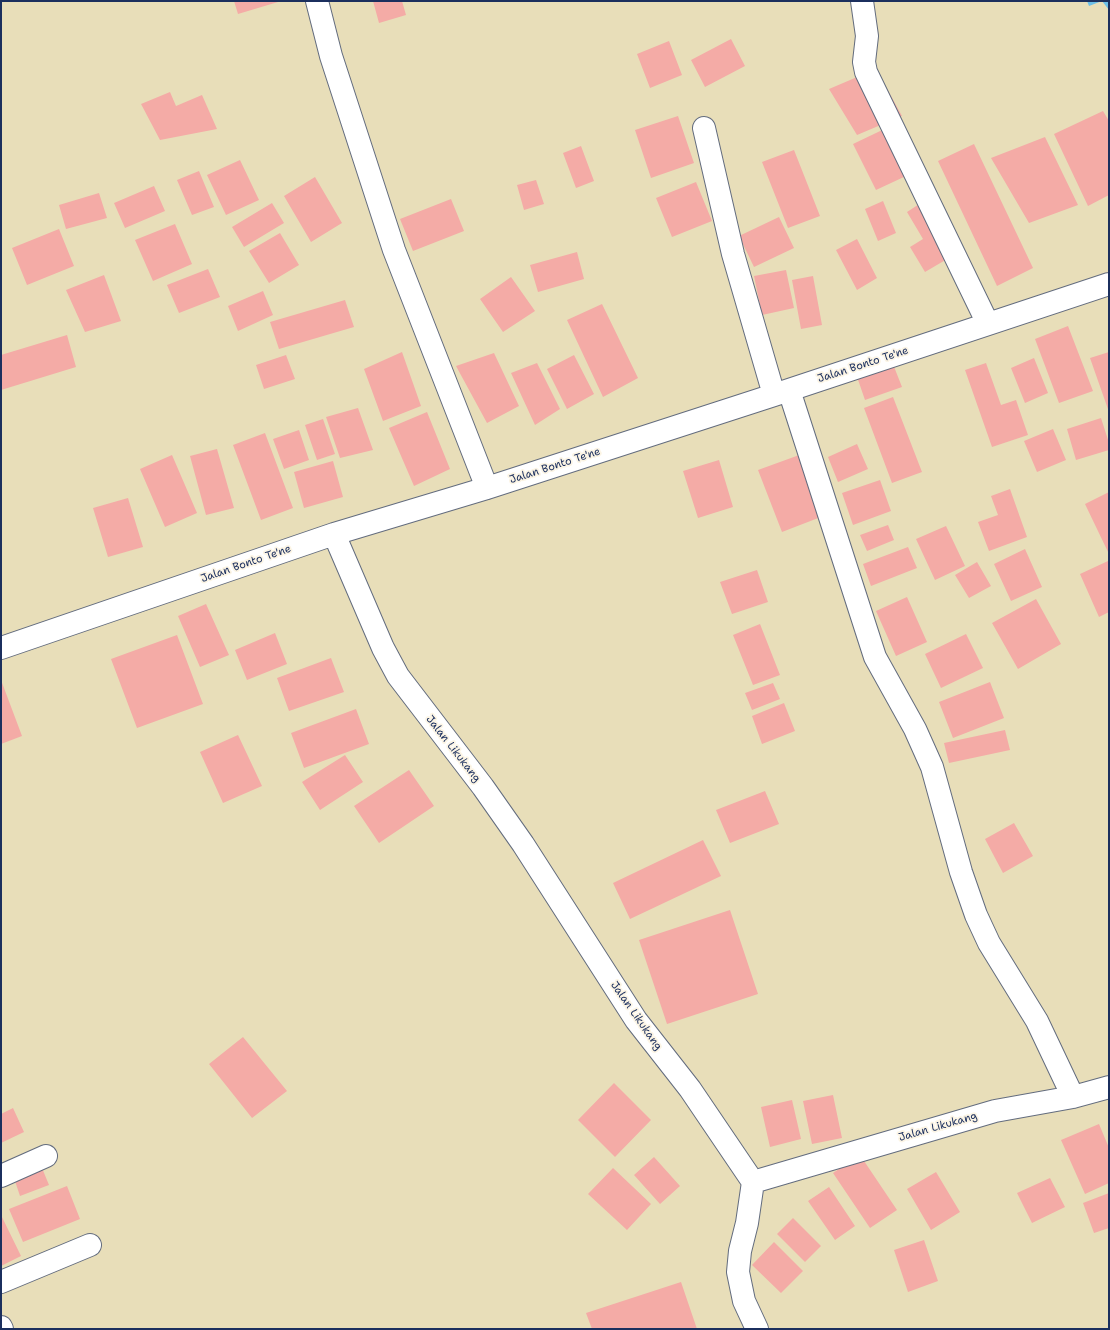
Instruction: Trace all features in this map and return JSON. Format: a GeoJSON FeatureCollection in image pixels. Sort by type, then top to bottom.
{"type":"FeatureCollection","features":[{"type":"Feature","properties":{"kind":"street"},"geometry":{"type":"LineString","coordinates":[[317,1],[331,56],[394,250],[487,488]]}},
{"type":"Feature","properties":{"kind":"street"},"geometry":{"type":"LineString","coordinates":[[862,1],[867,36],[864,62],[866,72],[988,324]]}},
{"type":"Feature","properties":{"kind":"street"},"geometry":{"type":"LineString","coordinates":[[704,128],[733,254],[875,657],[915,729],[932,767],[961,872],[976,916],[989,943],[1037,1021],[1073,1097]]}},
{"type":"Feature","properties":{"kind":"street","name":"Jalan Bonto Te'ne"},"geometry":{"type":"LineString","coordinates":[[1,648],[334,534],[487,488],[1109,284]]}},
{"type":"Feature","properties":{"kind":"street","name":"Jalan Likukang"},"geometry":{"type":"LineString","coordinates":[[334,534],[383,648],[398,676],[483,788],[518,838],[636,1020],[690,1089],[754,1182],[995,1110],[1073,1097],[1109,1088]]}},
{"type":"Feature","properties":{"kind":"street"},"geometry":{"type":"LineString","coordinates":[[1,1176],[46,1156]]}},
{"type":"Feature","properties":{"kind":"street"},"geometry":{"type":"LineString","coordinates":[[754,1182],[747,1223],[740,1251],[738,1272],[744,1301],[757,1329]]}},
{"type":"Feature","properties":{"kind":"street"},"geometry":{"type":"LineString","coordinates":[[1,1282],[90,1245]]}},
{"type":"Feature","properties":{"kind":"water"},"geometry":{"type":"Polygon","coordinates":[[[1087,1],[1102,1],[1089,6],[1087,1]]]}},
{"type":"Feature","properties":{"kind":"water"},"geometry":{"type":"Polygon","coordinates":[[[1102,1],[1109,1],[1109,10],[1102,1]]]}},
{"type":"Feature","properties":{"kind":"building"},"geometry":{"type":"Polygon","coordinates":[[[234,1],[278,1],[278,2],[238,14],[234,1]]]}},
{"type":"Feature","properties":{"kind":"building"},"geometry":{"type":"Polygon","coordinates":[[[373,1],[402,1],[406,15],[379,23],[373,1]]]}},
{"type":"Feature","properties":{"kind":"building"},"geometry":{"type":"Polygon","coordinates":[[[731,39],[745,66],[705,87],[691,60],[731,39]]]}},
{"type":"Feature","properties":{"kind":"building"},"geometry":{"type":"Polygon","coordinates":[[[669,41],[682,75],[650,88],[637,54],[669,41]]]}},
{"type":"Feature","properties":{"kind":"building"},"geometry":{"type":"Polygon","coordinates":[[[876,69],[902,116],[857,135],[829,89],[876,69]]]}},
{"type":"Feature","properties":{"kind":"building"},"geometry":{"type":"Polygon","coordinates":[[[170,92],[176,106],[202,95],[217,129],[160,140],[141,104],[170,92]]]}},
{"type":"Feature","properties":{"kind":"building"},"geometry":{"type":"Polygon","coordinates":[[[1103,111],[1109,121],[1109,195],[1088,206],[1054,134],[1103,111]]]}},
{"type":"Feature","properties":{"kind":"building"},"geometry":{"type":"Polygon","coordinates":[[[678,116],[694,163],[651,178],[635,130],[678,116]]]}},
{"type":"Feature","properties":{"kind":"building"},"geometry":{"type":"Polygon","coordinates":[[[899,122],[921,169],[876,190],[853,144],[899,122]]]}},
{"type":"Feature","properties":{"kind":"building"},"geometry":{"type":"Polygon","coordinates":[[[1045,137],[1078,205],[1029,223],[991,158],[1045,137]]]}},
{"type":"Feature","properties":{"kind":"building"},"geometry":{"type":"Polygon","coordinates":[[[974,144],[1033,268],[997,286],[938,161],[974,144]]]}},
{"type":"Feature","properties":{"kind":"building"},"geometry":{"type":"Polygon","coordinates":[[[581,146],[594,181],[576,188],[563,153],[581,146]]]}},
{"type":"Feature","properties":{"kind":"building"},"geometry":{"type":"Polygon","coordinates":[[[794,150],[820,216],[788,228],[762,162],[794,150]]]}},
{"type":"Feature","properties":{"kind":"building"},"geometry":{"type":"Polygon","coordinates":[[[240,160],[259,200],[226,215],[207,175],[240,160]]]}},
{"type":"Feature","properties":{"kind":"building"},"geometry":{"type":"Polygon","coordinates":[[[199,171],[214,207],[192,215],[177,180],[199,171]]]}},
{"type":"Feature","properties":{"kind":"building"},"geometry":{"type":"Polygon","coordinates":[[[315,177],[342,223],[311,242],[284,196],[315,177]]]}},
{"type":"Feature","properties":{"kind":"building"},"geometry":{"type":"Polygon","coordinates":[[[536,180],[544,204],[524,210],[517,185],[536,180]]]}},
{"type":"Feature","properties":{"kind":"building"},"geometry":{"type":"Polygon","coordinates":[[[696,182],[712,221],[672,237],[656,198],[696,182]]]}},
{"type":"Feature","properties":{"kind":"building"},"geometry":{"type":"Polygon","coordinates":[[[154,186],[165,211],[125,228],[114,203],[154,186]]]}},
{"type":"Feature","properties":{"kind":"building"},"geometry":{"type":"Polygon","coordinates":[[[99,193],[107,218],[66,229],[59,205],[99,193]]]}},
{"type":"Feature","properties":{"kind":"building"},"geometry":{"type":"Polygon","coordinates":[[[451,199],[464,231],[413,251],[400,219],[451,199]]]}},
{"type":"Feature","properties":{"kind":"building"},"geometry":{"type":"Polygon","coordinates":[[[927,199],[959,252],[925,272],[910,247],[923,239],[907,212],[927,199]]]}},
{"type":"Feature","properties":{"kind":"building"},"geometry":{"type":"Polygon","coordinates":[[[883,201],[896,233],[878,241],[865,209],[883,201]]]}},
{"type":"Feature","properties":{"kind":"building"},"geometry":{"type":"Polygon","coordinates":[[[272,203],[284,223],[244,247],[232,227],[272,203]]]}},
{"type":"Feature","properties":{"kind":"building"},"geometry":{"type":"Polygon","coordinates":[[[779,217],[794,248],[754,267],[739,236],[779,217]]]}},
{"type":"Feature","properties":{"kind":"building"},"geometry":{"type":"Polygon","coordinates":[[[175,224],[192,264],[153,281],[135,240],[175,224]]]}},
{"type":"Feature","properties":{"kind":"building"},"geometry":{"type":"Polygon","coordinates":[[[59,229],[74,266],[27,285],[12,248],[59,229]]]}},
{"type":"Feature","properties":{"kind":"building"},"geometry":{"type":"Polygon","coordinates":[[[280,233],[299,265],[269,283],[249,251],[280,233]]]}},
{"type":"Feature","properties":{"kind":"building"},"geometry":{"type":"Polygon","coordinates":[[[857,239],[877,278],[857,290],[836,250],[857,239]]]}},
{"type":"Feature","properties":{"kind":"building"},"geometry":{"type":"Polygon","coordinates":[[[577,252],[584,279],[538,292],[530,265],[577,252]]]}},
{"type":"Feature","properties":{"kind":"building"},"geometry":{"type":"Polygon","coordinates":[[[208,269],[220,297],[179,313],[167,285],[208,269]]]}},
{"type":"Feature","properties":{"kind":"building"},"geometry":{"type":"Polygon","coordinates":[[[786,270],[794,308],[762,315],[754,276],[786,270]]]}},
{"type":"Feature","properties":{"kind":"building"},"geometry":{"type":"Polygon","coordinates":[[[104,275],[121,321],[85,332],[66,290],[104,275]]]}},
{"type":"Feature","properties":{"kind":"building"},"geometry":{"type":"Polygon","coordinates":[[[813,276],[822,325],[801,329],[792,280],[813,276]]]}},
{"type":"Feature","properties":{"kind":"building"},"geometry":{"type":"Polygon","coordinates":[[[511,277],[535,311],[503,332],[480,299],[511,277]]]}},
{"type":"Feature","properties":{"kind":"building"},"geometry":{"type":"Polygon","coordinates":[[[263,291],[273,315],[238,331],[228,306],[263,291]]]}},
{"type":"Feature","properties":{"kind":"building"},"geometry":{"type":"Polygon","coordinates":[[[345,300],[354,327],[279,349],[270,322],[345,300]]]}},
{"type":"Feature","properties":{"kind":"building"},"geometry":{"type":"Polygon","coordinates":[[[602,304],[638,378],[603,397],[567,320],[602,304]]]}},
{"type":"Feature","properties":{"kind":"building"},"geometry":{"type":"Polygon","coordinates":[[[1068,326],[1093,391],[1059,403],[1035,339],[1068,326]]]}},
{"type":"Feature","properties":{"kind":"building"},"geometry":{"type":"Polygon","coordinates":[[[67,335],[76,367],[1,390],[1,355],[67,335]]]}},
{"type":"Feature","properties":{"kind":"building"},"geometry":{"type":"Polygon","coordinates":[[[402,352],[421,406],[383,421],[364,369],[402,352]]]}},
{"type":"Feature","properties":{"kind":"building"},"geometry":{"type":"Polygon","coordinates":[[[1109,352],[1109,412],[1090,358],[1109,352]]]}},
{"type":"Feature","properties":{"kind":"building"},"geometry":{"type":"Polygon","coordinates":[[[494,353],[519,406],[487,423],[456,366],[494,353]]]}},
{"type":"Feature","properties":{"kind":"building"},"geometry":{"type":"Polygon","coordinates":[[[286,355],[295,379],[264,389],[256,365],[286,355]]]}},
{"type":"Feature","properties":{"kind":"building"},"geometry":{"type":"Polygon","coordinates":[[[574,355],[594,394],[567,409],[547,369],[574,355]]]}},
{"type":"Feature","properties":{"kind":"building"},"geometry":{"type":"Polygon","coordinates":[[[1034,358],[1048,393],[1025,403],[1011,368],[1034,358]]]}},
{"type":"Feature","properties":{"kind":"building"},"geometry":{"type":"Polygon","coordinates":[[[891,359],[902,387],[865,400],[855,371],[891,359]]]}},
{"type":"Feature","properties":{"kind":"building"},"geometry":{"type":"Polygon","coordinates":[[[537,363],[560,409],[535,425],[511,373],[537,363]]]}},
{"type":"Feature","properties":{"kind":"building"},"geometry":{"type":"Polygon","coordinates":[[[986,363],[1001,405],[1016,400],[1028,435],[992,447],[965,370],[986,363]]]}},
{"type":"Feature","properties":{"kind":"building"},"geometry":{"type":"Polygon","coordinates":[[[893,397],[922,472],[892,483],[864,408],[893,397]]]}},
{"type":"Feature","properties":{"kind":"building"},"geometry":{"type":"Polygon","coordinates":[[[358,408],[373,450],[340,458],[326,417],[358,408]]]}},
{"type":"Feature","properties":{"kind":"building"},"geometry":{"type":"Polygon","coordinates":[[[427,412],[450,469],[414,486],[389,428],[427,412]]]}},
{"type":"Feature","properties":{"kind":"building"},"geometry":{"type":"Polygon","coordinates":[[[1101,418],[1109,443],[1109,450],[1076,460],[1067,429],[1101,418]]]}},
{"type":"Feature","properties":{"kind":"building"},"geometry":{"type":"Polygon","coordinates":[[[323,419],[335,454],[317,460],[305,425],[323,419]]]}},
{"type":"Feature","properties":{"kind":"building"},"geometry":{"type":"Polygon","coordinates":[[[1053,429],[1066,460],[1037,472],[1024,441],[1053,429]]]}},
{"type":"Feature","properties":{"kind":"building"},"geometry":{"type":"Polygon","coordinates":[[[299,430],[309,460],[284,469],[273,439],[299,430]]]}},
{"type":"Feature","properties":{"kind":"building"},"geometry":{"type":"Polygon","coordinates":[[[265,433],[293,508],[261,520],[233,445],[265,433]]]}},
{"type":"Feature","properties":{"kind":"building"},"geometry":{"type":"Polygon","coordinates":[[[857,444],[868,469],[838,482],[828,457],[857,444]]]}},
{"type":"Feature","properties":{"kind":"building"},"geometry":{"type":"Polygon","coordinates":[[[217,449],[234,508],[206,515],[190,456],[217,449]]]}},
{"type":"Feature","properties":{"kind":"building"},"geometry":{"type":"Polygon","coordinates":[[[802,454],[826,515],[782,532],[758,470],[802,454]]]}},
{"type":"Feature","properties":{"kind":"building"},"geometry":{"type":"Polygon","coordinates":[[[172,455],[197,513],[165,527],[140,469],[172,455]]]}},
{"type":"Feature","properties":{"kind":"building"},"geometry":{"type":"Polygon","coordinates":[[[719,460],[733,507],[698,518],[683,471],[719,460]]]}},
{"type":"Feature","properties":{"kind":"building"},"geometry":{"type":"Polygon","coordinates":[[[333,461],[343,497],[304,508],[294,472],[333,461]]]}},
{"type":"Feature","properties":{"kind":"building"},"geometry":{"type":"Polygon","coordinates":[[[880,480],[891,511],[853,525],[842,493],[880,480]]]}},
{"type":"Feature","properties":{"kind":"building"},"geometry":{"type":"Polygon","coordinates":[[[1010,489],[1027,537],[989,551],[978,522],[998,515],[991,496],[1010,489]]]}},
{"type":"Feature","properties":{"kind":"building"},"geometry":{"type":"Polygon","coordinates":[[[1109,492],[1109,554],[1085,504],[1109,492]]]}},
{"type":"Feature","properties":{"kind":"building"},"geometry":{"type":"Polygon","coordinates":[[[128,498],[143,547],[108,557],[93,508],[128,498]]]}},
{"type":"Feature","properties":{"kind":"building"},"geometry":{"type":"Polygon","coordinates":[[[888,525],[894,540],[867,551],[860,535],[888,525]]]}},
{"type":"Feature","properties":{"kind":"building"},"geometry":{"type":"Polygon","coordinates":[[[946,526],[965,566],[935,580],[916,539],[946,526]]]}},
{"type":"Feature","properties":{"kind":"building"},"geometry":{"type":"Polygon","coordinates":[[[908,547],[917,568],[871,586],[863,564],[908,547]]]}},
{"type":"Feature","properties":{"kind":"building"},"geometry":{"type":"Polygon","coordinates":[[[1025,549],[1042,587],[1011,601],[994,564],[1025,549]]]}},
{"type":"Feature","properties":{"kind":"building"},"geometry":{"type":"Polygon","coordinates":[[[1108,561],[1109,612],[1099,617],[1080,574],[1108,561]]]}},
{"type":"Feature","properties":{"kind":"building"},"geometry":{"type":"Polygon","coordinates":[[[977,562],[991,586],[969,598],[955,575],[977,562]]]}},
{"type":"Feature","properties":{"kind":"building"},"geometry":{"type":"Polygon","coordinates":[[[757,570],[768,602],[732,614],[720,582],[757,570]]]}},
{"type":"Feature","properties":{"kind":"building"},"geometry":{"type":"Polygon","coordinates":[[[907,597],[927,642],[896,656],[876,611],[907,597]]]}},
{"type":"Feature","properties":{"kind":"building"},"geometry":{"type":"Polygon","coordinates":[[[1036,599],[1061,644],[1018,669],[992,623],[1036,599]]]}},
{"type":"Feature","properties":{"kind":"building"},"geometry":{"type":"Polygon","coordinates":[[[206,604],[229,655],[200,667],[178,616],[206,604]]]}},
{"type":"Feature","properties":{"kind":"building"},"geometry":{"type":"Polygon","coordinates":[[[760,624],[780,675],[753,685],[733,635],[760,624]]]}},
{"type":"Feature","properties":{"kind":"building"},"geometry":{"type":"Polygon","coordinates":[[[275,633],[287,664],[247,680],[235,650],[275,633]]]}},
{"type":"Feature","properties":{"kind":"building"},"geometry":{"type":"Polygon","coordinates":[[[966,634],[983,668],[941,688],[925,654],[966,634]]]}},
{"type":"Feature","properties":{"kind":"building"},"geometry":{"type":"Polygon","coordinates":[[[177,635],[203,704],[137,728],[111,659],[177,635]]]}},
{"type":"Feature","properties":{"kind":"building"},"geometry":{"type":"Polygon","coordinates":[[[331,658],[344,692],[289,711],[277,678],[331,658]]]}},
{"type":"Feature","properties":{"kind":"building"},"geometry":{"type":"Polygon","coordinates":[[[1,680],[22,736],[1,744],[1,680]]]}},
{"type":"Feature","properties":{"kind":"building"},"geometry":{"type":"Polygon","coordinates":[[[990,682],[1004,718],[953,738],[939,702],[990,682]]]}},
{"type":"Feature","properties":{"kind":"building"},"geometry":{"type":"Polygon","coordinates":[[[773,683],[780,699],[752,710],[745,693],[773,683]]]}},
{"type":"Feature","properties":{"kind":"building"},"geometry":{"type":"Polygon","coordinates":[[[784,703],[795,731],[762,744],[752,716],[784,703]]]}},
{"type":"Feature","properties":{"kind":"building"},"geometry":{"type":"Polygon","coordinates":[[[356,709],[369,744],[304,768],[291,733],[356,709]]]}},
{"type":"Feature","properties":{"kind":"building"},"geometry":{"type":"Polygon","coordinates":[[[1005,730],[1010,750],[949,763],[944,743],[1005,730]]]}},
{"type":"Feature","properties":{"kind":"building"},"geometry":{"type":"Polygon","coordinates":[[[238,735],[262,786],[223,803],[200,752],[238,735]]]}},
{"type":"Feature","properties":{"kind":"building"},"geometry":{"type":"Polygon","coordinates":[[[345,755],[363,782],[320,810],[302,782],[345,755]]]}},
{"type":"Feature","properties":{"kind":"building"},"geometry":{"type":"Polygon","coordinates":[[[409,770],[434,806],[379,843],[354,806],[409,770]]]}},
{"type":"Feature","properties":{"kind":"building"},"geometry":{"type":"Polygon","coordinates":[[[765,791],[779,824],[730,843],[716,810],[765,791]]]}},
{"type":"Feature","properties":{"kind":"building"},"geometry":{"type":"Polygon","coordinates":[[[1014,823],[1033,856],[1003,873],[985,839],[1014,823]]]}},
{"type":"Feature","properties":{"kind":"building"},"geometry":{"type":"Polygon","coordinates":[[[703,840],[721,876],[630,919],[613,883],[703,840]]]}},
{"type":"Feature","properties":{"kind":"building"},"geometry":{"type":"Polygon","coordinates":[[[730,910],[758,994],[667,1024],[639,940],[730,910]]]}},
{"type":"Feature","properties":{"kind":"building"},"geometry":{"type":"Polygon","coordinates":[[[243,1037],[287,1091],[252,1118],[209,1064],[243,1037]]]}},
{"type":"Feature","properties":{"kind":"building"},"geometry":{"type":"Polygon","coordinates":[[[614,1083],[651,1120],[615,1157],[578,1120],[614,1083]]]}},
{"type":"Feature","properties":{"kind":"building"},"geometry":{"type":"Polygon","coordinates":[[[833,1095],[842,1138],[812,1144],[803,1101],[833,1095]]]}},
{"type":"Feature","properties":{"kind":"building"},"geometry":{"type":"Polygon","coordinates":[[[792,1100],[801,1139],[770,1147],[761,1107],[792,1100]]]}},
{"type":"Feature","properties":{"kind":"building"},"geometry":{"type":"Polygon","coordinates":[[[13,1108],[24,1132],[1,1143],[1,1114],[13,1108]]]}},
{"type":"Feature","properties":{"kind":"building"},"geometry":{"type":"Polygon","coordinates":[[[1099,1124],[1109,1148],[1109,1183],[1085,1194],[1061,1140],[1099,1124]]]}},
{"type":"Feature","properties":{"kind":"building"},"geometry":{"type":"Polygon","coordinates":[[[860,1155],[897,1210],[870,1228],[833,1173],[860,1155]]]}},
{"type":"Feature","properties":{"kind":"building"},"geometry":{"type":"Polygon","coordinates":[[[654,1157],[680,1186],[660,1204],[634,1175],[654,1157]]]}},
{"type":"Feature","properties":{"kind":"building"},"geometry":{"type":"Polygon","coordinates":[[[42,1168],[49,1185],[20,1196],[14,1178],[42,1168]]]}},
{"type":"Feature","properties":{"kind":"building"},"geometry":{"type":"Polygon","coordinates":[[[613,1168],[651,1204],[627,1230],[588,1194],[613,1168]]]}},
{"type":"Feature","properties":{"kind":"building"},"geometry":{"type":"Polygon","coordinates":[[[936,1172],[960,1212],[931,1230],[907,1189],[936,1172]]]}},
{"type":"Feature","properties":{"kind":"building"},"geometry":{"type":"Polygon","coordinates":[[[1050,1178],[1065,1207],[1032,1223],[1017,1193],[1050,1178]]]}},
{"type":"Feature","properties":{"kind":"building"},"geometry":{"type":"Polygon","coordinates":[[[67,1186],[80,1219],[23,1242],[9,1209],[67,1186]]]}},
{"type":"Feature","properties":{"kind":"building"},"geometry":{"type":"Polygon","coordinates":[[[829,1187],[855,1226],[835,1240],[808,1201],[829,1187]]]}},
{"type":"Feature","properties":{"kind":"building"},"geometry":{"type":"Polygon","coordinates":[[[1109,1193],[1109,1228],[1094,1233],[1083,1203],[1109,1193]]]}},
{"type":"Feature","properties":{"kind":"building"},"geometry":{"type":"Polygon","coordinates":[[[1,1215],[21,1256],[1,1266],[1,1215]]]}},
{"type":"Feature","properties":{"kind":"building"},"geometry":{"type":"Polygon","coordinates":[[[793,1218],[821,1246],[805,1262],[777,1234],[793,1218]]]}},
{"type":"Feature","properties":{"kind":"building"},"geometry":{"type":"Polygon","coordinates":[[[924,1240],[938,1281],[908,1292],[894,1250],[924,1240]]]}},
{"type":"Feature","properties":{"kind":"building"},"geometry":{"type":"Polygon","coordinates":[[[774,1242],[803,1271],[781,1293],[752,1265],[774,1242]]]}},
{"type":"Feature","properties":{"kind":"building"},"geometry":{"type":"Polygon","coordinates":[[[681,1282],[697,1329],[592,1329],[586,1313],[681,1282]]]}}]}
